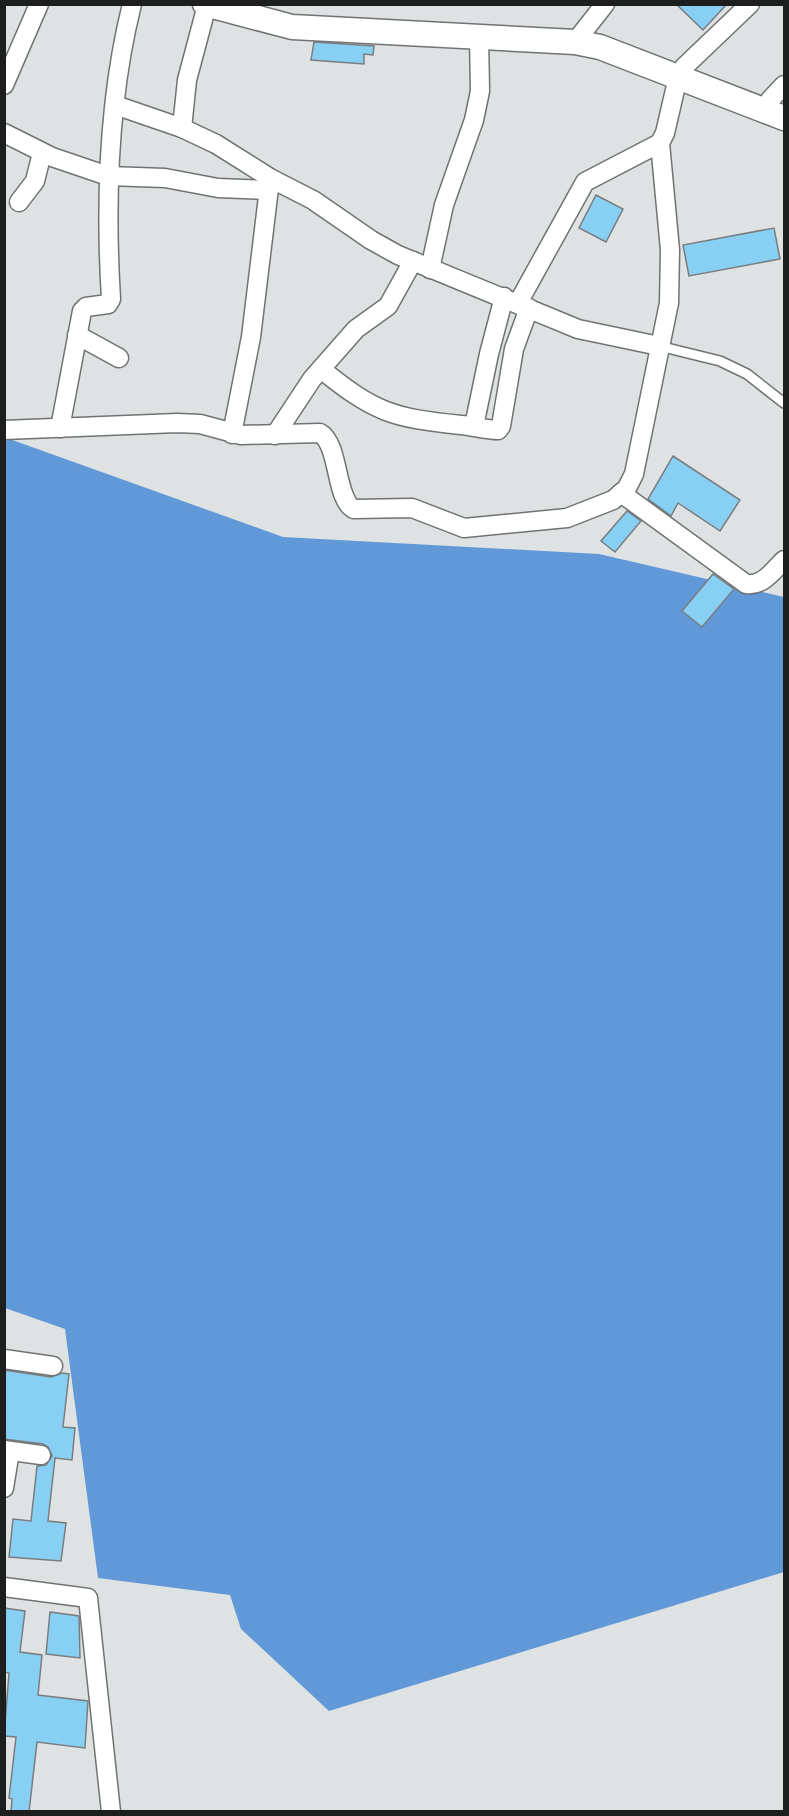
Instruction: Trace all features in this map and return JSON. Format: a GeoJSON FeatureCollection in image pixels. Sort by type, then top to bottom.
{"type":"FeatureCollection","features":[{"type":"Feature","properties":{"kind":"street"},"geometry":{"type":"LineString","coordinates":[[4,85],[39,4]]}},
{"type":"Feature","properties":{"kind":"street"},"geometry":{"type":"LineString","coordinates":[[60,428],[83,309],[105,305],[111,299],[107,236],[108,176],[120,51],[132,4]]}},
{"type":"Feature","properties":{"kind":"street"},"geometry":{"type":"LineString","coordinates":[[579,37],[605,4]]}},
{"type":"Feature","properties":{"kind":"street"},"geometry":{"type":"LineString","coordinates":[[4,430],[188,423],[232,434],[275,435],[315,432],[324,436],[348,504],[354,509],[412,508],[440,516],[464,528],[567,518],[598,508],[621,493],[634,474],[669,303],[671,278],[660,143],[665,133],[681,72],[750,4]]}},
{"type":"Feature","properties":{"kind":"street"},"geometry":{"type":"LineString","coordinates":[[182,128],[187,80],[206,5],[255,8],[350,20],[496,23],[579,37],[681,72],[781,102]]}},
{"type":"Feature","properties":{"kind":"street"},"geometry":{"type":"LineString","coordinates":[[255,8],[292,27],[353,32],[579,37]]}},
{"type":"Feature","properties":{"kind":"street"},"geometry":{"type":"LineString","coordinates":[[430,268],[444,205],[474,120],[480,91],[479,36]]}},
{"type":"Feature","properties":{"kind":"street"},"geometry":{"type":"LineString","coordinates":[[115,105],[182,128],[216,144],[269,184],[313,200],[381,246],[413,261],[578,329],[659,346]]}},
{"type":"Feature","properties":{"kind":"street"},"geometry":{"type":"LineString","coordinates":[[4,133],[42,153],[108,176],[165,178],[218,188],[269,184]]}},
{"type":"Feature","properties":{"kind":"street"},"geometry":{"type":"LineString","coordinates":[[474,426],[489,354],[585,182],[660,143]]}},
{"type":"Feature","properties":{"kind":"street"},"geometry":{"type":"LineString","coordinates":[[19,202],[35,181],[42,153]]}},
{"type":"Feature","properties":{"kind":"street"},"geometry":{"type":"LineString","coordinates":[[232,434],[251,337],[269,184]]}},
{"type":"Feature","properties":{"kind":"street"},"geometry":{"type":"LineString","coordinates":[[275,435],[306,386],[356,329],[388,306],[413,261]]}},
{"type":"Feature","properties":{"kind":"street"},"geometry":{"type":"LineString","coordinates":[[321,369],[363,401],[393,415],[494,430],[501,426],[517,339],[517,303]]}},
{"type":"Feature","properties":{"kind":"street"},"geometry":{"type":"LineString","coordinates":[[77,335],[119,358]]}},
{"type":"Feature","properties":{"kind":"street"},"geometry":{"type":"LineString","coordinates":[[621,493],[746,584],[753,585],[764,580],[784,560]]}},
{"type":"Feature","properties":{"kind":"street"},"geometry":{"type":"LineString","coordinates":[[4,1359],[53,1366]]}},
{"type":"Feature","properties":{"kind":"street"},"geometry":{"type":"LineString","coordinates":[[4,1488],[7,1451],[42,1455]]}},
{"type":"Feature","properties":{"kind":"street"},"geometry":{"type":"LineString","coordinates":[[4,1587],[88,1598],[111,1812]]}},
{"type":"Feature","properties":{"kind":"lane"},"geometry":{"type":"LineString","coordinates":[[659,346],[720,361],[747,374],[784,403]]}},
{"type":"Feature","properties":{"kind":"water"},"geometry":{"type":"Polygon","coordinates":[[[4,437],[283,537],[599,554],[784,597],[784,1572],[329,1711],[241,1629],[230,1595],[98,1578],[65,1329],[5,1308],[4,437]]]}},
{"type":"Feature","properties":{"kind":"building"},"geometry":{"type":"Polygon","coordinates":[[[676,4],[727,4],[703,30],[676,4]]]}},
{"type":"Feature","properties":{"kind":"building"},"geometry":{"type":"Polygon","coordinates":[[[314,42],[374,46],[373,55],[364,54],[364,64],[311,60],[314,42]]]}},
{"type":"Feature","properties":{"kind":"building"},"geometry":{"type":"Polygon","coordinates":[[[596,195],[623,209],[606,242],[579,228],[596,195]]]}},
{"type":"Feature","properties":{"kind":"building"},"geometry":{"type":"Polygon","coordinates":[[[774,228],[780,259],[689,276],[683,245],[774,228]]]}},
{"type":"Feature","properties":{"kind":"building"},"geometry":{"type":"Polygon","coordinates":[[[673,456],[740,500],[720,531],[678,503],[671,516],[648,499],[673,456]]]}},
{"type":"Feature","properties":{"kind":"building"},"geometry":{"type":"Polygon","coordinates":[[[627,511],[641,521],[615,552],[601,541],[627,511]]]}},
{"type":"Feature","properties":{"kind":"building"},"geometry":{"type":"Polygon","coordinates":[[[713,574],[734,589],[702,627],[682,611],[713,574]]]}},
{"type":"Feature","properties":{"kind":"building"},"geometry":{"type":"Polygon","coordinates":[[[4,1370],[51,1377],[62,1373],[69,1374],[63,1427],[75,1428],[72,1460],[55,1458],[48,1521],[66,1523],[61,1561],[9,1557],[13,1519],[31,1521],[37,1466],[46,1465],[52,1456],[48,1447],[43,1444],[4,1439],[4,1370]]]}},
{"type":"Feature","properties":{"kind":"building"},"geometry":{"type":"Polygon","coordinates":[[[4,1608],[25,1611],[20,1652],[42,1655],[38,1695],[88,1701],[85,1748],[37,1742],[29,1812],[11,1812],[12,1799],[9,1798],[16,1737],[4,1736],[9,1673],[4,1672],[4,1608]]]}},
{"type":"Feature","properties":{"kind":"building"},"geometry":{"type":"Polygon","coordinates":[[[50,1612],[79,1616],[80,1658],[46,1654],[50,1612]]]}}]}
